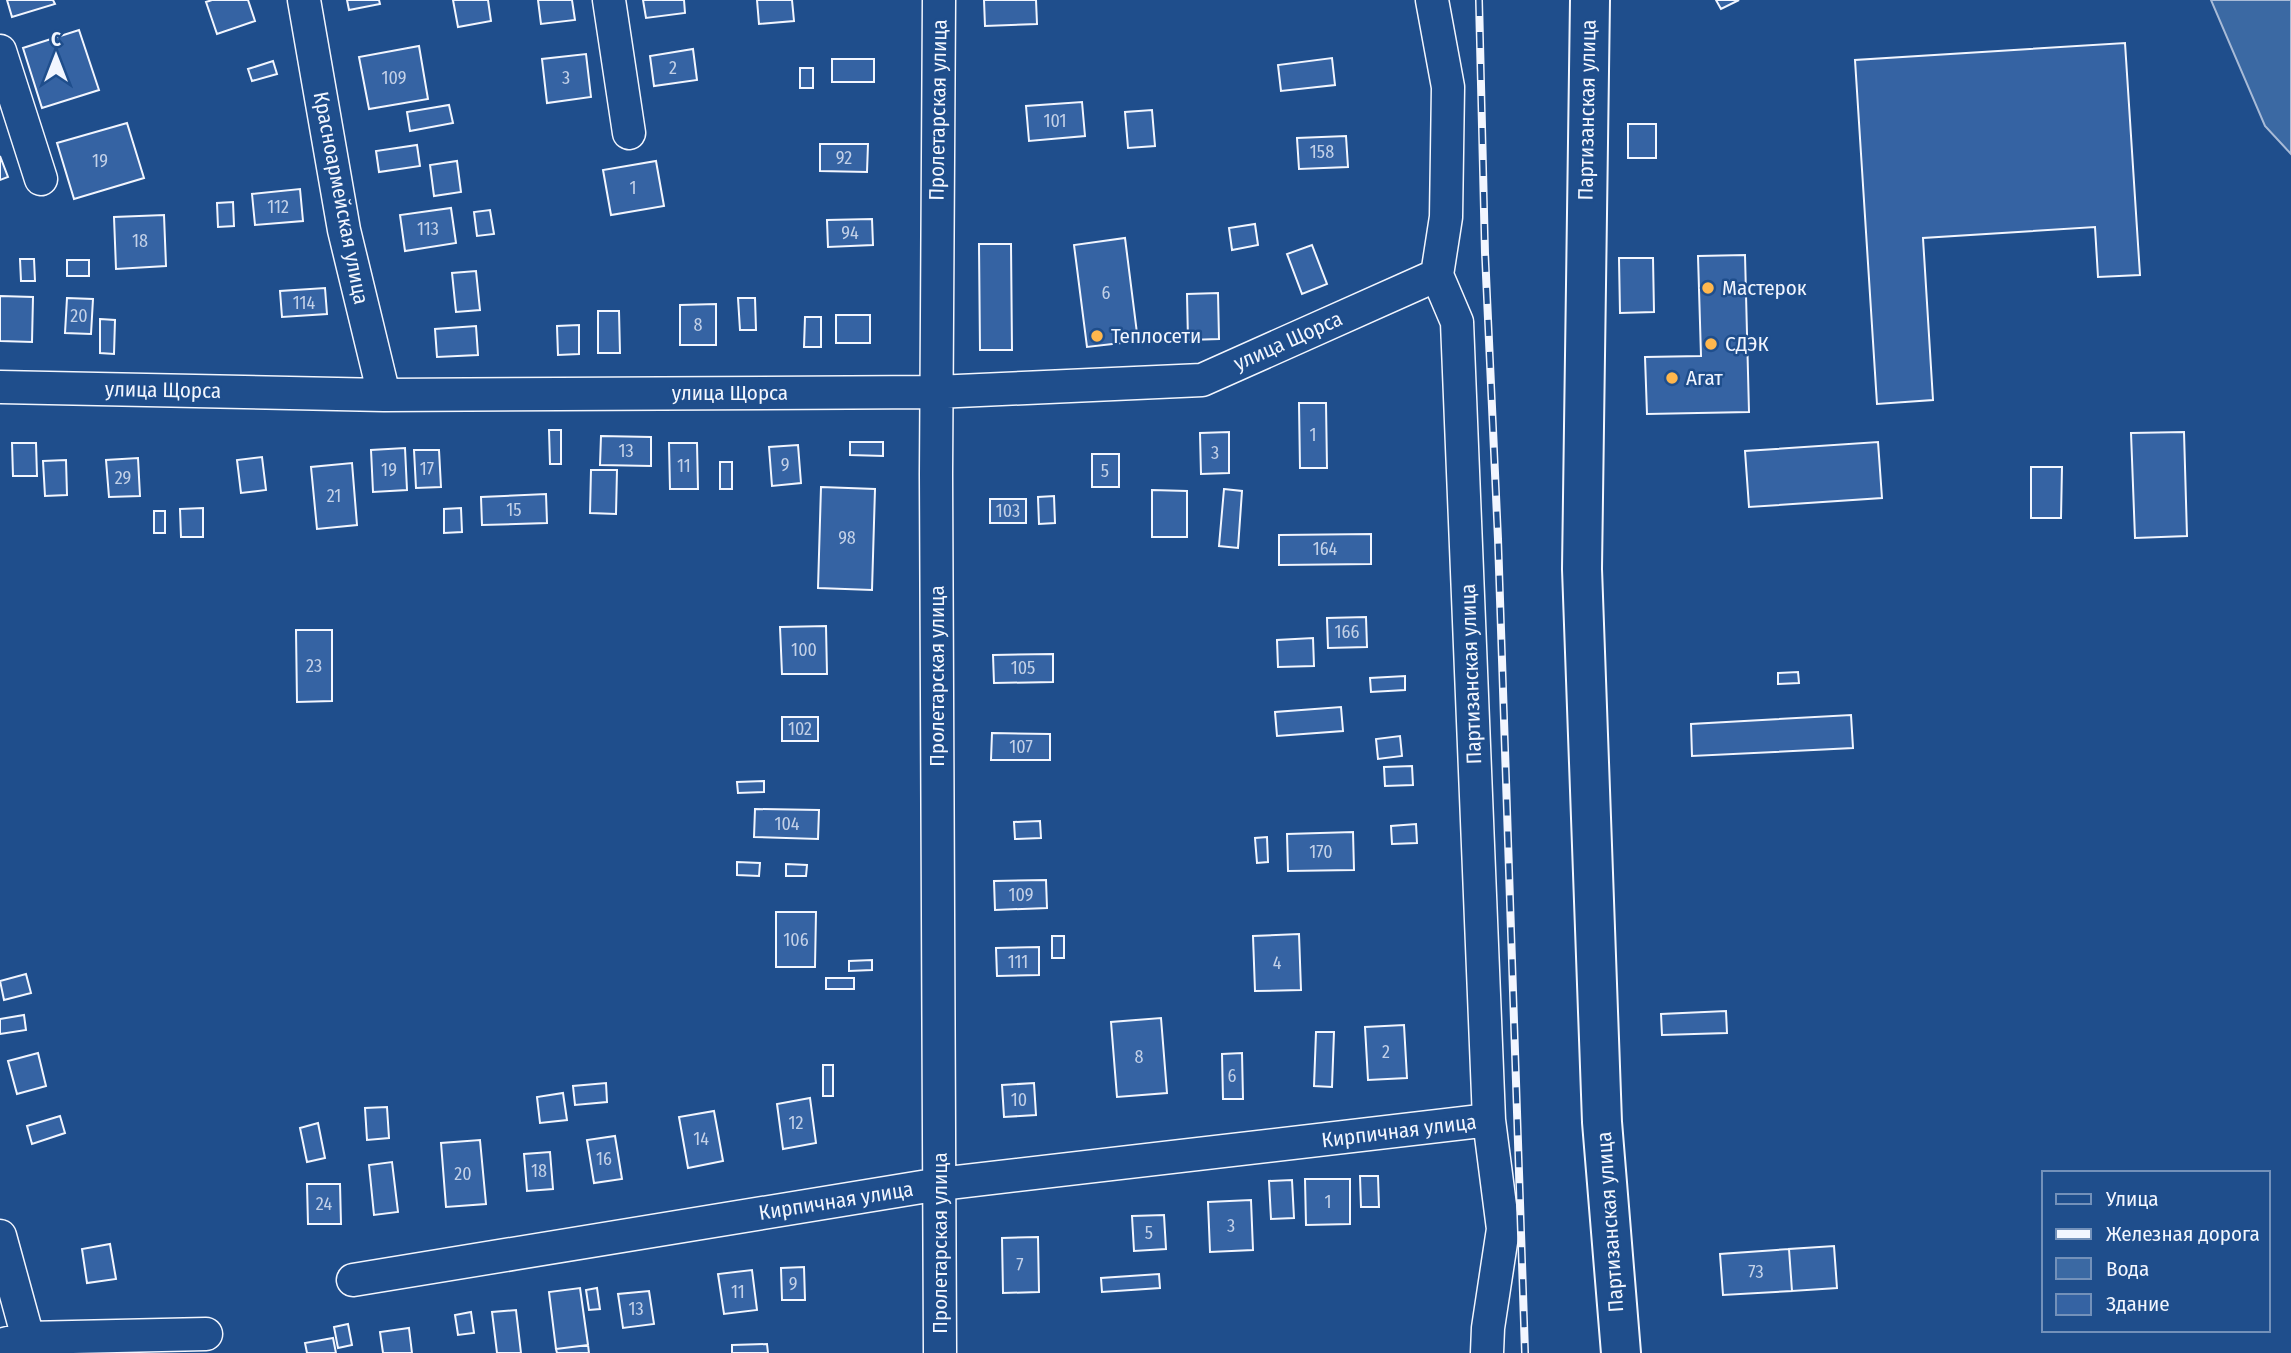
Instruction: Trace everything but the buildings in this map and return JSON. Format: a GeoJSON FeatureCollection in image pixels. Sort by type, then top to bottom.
{"type":"FeatureCollection","features":[{"type":"Feature","properties":{"kind":"main road","name":"Партизанская улица"},"geometry":{"type":"LineString","coordinates":[[1590,0],[1581,569],[1602,1122],[1621,1353]]}},
{"type":"Feature","properties":{"kind":"street","name":"Красноармейская улица"},"geometry":{"type":"LineString","coordinates":[[304,0],[344,230],[384,395]]}},
{"type":"Feature","properties":{"kind":"street"},"geometry":{"type":"LineString","coordinates":[[609,0],[629,132]]}},
{"type":"Feature","properties":{"kind":"street","name":"Пролетарская улица"},"geometry":{"type":"LineString","coordinates":[[939,0],[936,392],[940,1353]]}},
{"type":"Feature","properties":{"kind":"street"},"geometry":{"type":"LineString","coordinates":[[1432,0],[1448,87],[1446,216],[1437,275]]}},
{"type":"Feature","properties":{"kind":"street"},"geometry":{"type":"LineString","coordinates":[[0,51],[41,179]]}},
{"type":"Feature","properties":{"kind":"street","name":"улица Щорса"},"geometry":{"type":"LineString","coordinates":[[0,387],[384,395],[936,392],[1202,380],[1437,275]]}},
{"type":"Feature","properties":{"kind":"street","name":"Партизанская улица"},"geometry":{"type":"LineString","coordinates":[[1437,275],[1457,322],[1489,1120],[1503,1229],[1488,1328],[1487,1353]]}},
{"type":"Feature","properties":{"kind":"street","name":"Кирпичная улица"},"geometry":{"type":"LineString","coordinates":[[353,1280],[940,1184],[1489,1120]]}},
{"type":"Feature","properties":{"kind":"street"},"geometry":{"type":"LineString","coordinates":[[0,1236],[22,1345],[206,1334]]}},
{"type":"Feature","properties":{"kind":"water"},"geometry":{"type":"Polygon","coordinates":[[[2211,0],[2291,0],[2291,154],[2265,126],[2211,0]]]}},
{"type":"Feature","properties":{"kind":"railway"},"geometry":{"type":"LineString","coordinates":[[1479,0],[1485,253],[1498,539],[1525,1353]]}},
{"type":"Feature","properties":{"kind":"place","name":"Мастерок"},"geometry":{"type":"Point","coordinates":[1708,288]}},
{"type":"Feature","properties":{"kind":"place","name":"Теплосети"},"geometry":{"type":"Point","coordinates":[1097,336]}},
{"type":"Feature","properties":{"kind":"place","name":"СДЭК"},"geometry":{"type":"Point","coordinates":[1711,344]}},
{"type":"Feature","properties":{"kind":"place","name":"Агат"},"geometry":{"type":"Point","coordinates":[1672,378]}}]}
